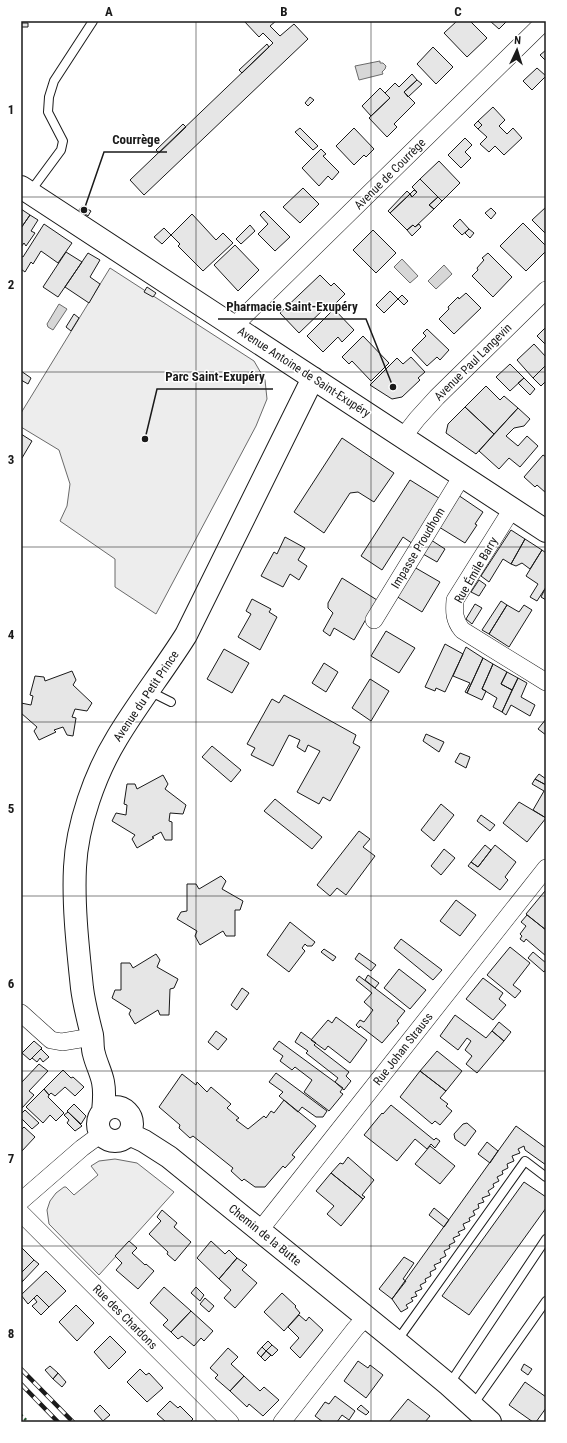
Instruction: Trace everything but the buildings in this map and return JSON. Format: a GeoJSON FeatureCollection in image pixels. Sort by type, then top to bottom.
{"type":"FeatureCollection","features":[{"type":"Feature","properties":{"kind":"street","name":"Avenue de Courrège"},"geometry":{"type":"LineString","coordinates":[[234,326],[544,21]]}},
{"type":"Feature","properties":{"kind":"street","name":"Avenue Antoine de Saint-Exupéry"},"geometry":{"type":"LineString","coordinates":[[25,190],[546,531]]}},
{"type":"Feature","properties":{"kind":"street","name":"Avenue Paul Langevin"},"geometry":{"type":"LineString","coordinates":[[403,437],[437,397],[546,290]]}},
{"type":"Feature","properties":{"kind":"street","name":"Avenue du Petit Prince"},"geometry":{"type":"LineString","coordinates":[[113,1111],[104,1102],[103,1082],[93,1053],[92,1037],[85,1011],[79,949],[75,893],[75,866],[88,803],[101,767],[117,738],[170,661],[200,609],[312,378]]}},
{"type":"Feature","properties":{"kind":"street","name":"Impasse Proudhom"},"geometry":{"type":"LineString","coordinates":[[374,620],[462,476]]}},
{"type":"Feature","properties":{"kind":"street","name":"Rue Émile Barry"},"geometry":{"type":"LineString","coordinates":[[512,509],[455,600],[454,611],[456,622],[462,630],[546,682]]}},
{"type":"Feature","properties":{"kind":"street","name":"Rue Johan Strauss"},"geometry":{"type":"LineString","coordinates":[[260,1230],[546,868]]}},
{"type":"Feature","properties":{"kind":"street"},"geometry":{"type":"LineString","coordinates":[[21,1013],[51,1040],[62,1042],[92,1037]]}},
{"type":"Feature","properties":{"kind":"street"},"geometry":{"type":"LineString","coordinates":[[113,1111],[129,1114],[132,1120],[132,1127],[129,1134],[123,1139],[115,1141],[107,1139],[101,1134],[98,1123],[113,1111]]}},
{"type":"Feature","properties":{"kind":"street"},"geometry":{"type":"LineString","coordinates":[[21,1201],[82,1148],[101,1134]]}},
{"type":"Feature","properties":{"kind":"street","name":"Chemin de la Butte"},"geometry":{"type":"LineString","coordinates":[[129,1134],[144,1141],[169,1157],[397,1342],[449,1385],[490,1422]]}},
{"type":"Feature","properties":{"kind":"street","name":"Rue des Chardons"},"geometry":{"type":"LineString","coordinates":[[21,1213],[230,1422]]}},
{"type":"Feature","properties":{"kind":"street"},"geometry":{"type":"LineString","coordinates":[[282,1422],[366,1317]]}},
{"type":"Feature","properties":{"kind":"lane"},"geometry":{"type":"LineString","coordinates":[[25,190],[61,150],[62,141],[48,112],[49,97],[54,81],[94,21]]}},
{"type":"Feature","properties":{"kind":"lane"},"geometry":{"type":"LineString","coordinates":[[148,691],[171,702]]}},
{"type":"Feature","properties":{"kind":"lane"},"geometry":{"type":"LineString","coordinates":[[397,1342],[525,1161],[546,1177]]}},
{"type":"Feature","properties":{"kind":"lane"},"geometry":{"type":"LineString","coordinates":[[449,1385],[546,1239]]}},
{"type":"Feature","properties":{"kind":"lane"},"geometry":{"type":"LineString","coordinates":[[472,1406],[546,1301]]}},
{"type":"Feature","properties":{"kind":"shaded area"},"geometry":{"type":"Polygon","coordinates":[[[380,61],[380,63],[383,63],[386,66],[382,72],[383,74],[359,80],[355,66],[380,61]]]}},
{"type":"Feature","properties":{"kind":"shaded area"},"geometry":{"type":"Polygon","coordinates":[[[402,259],[418,276],[410,283],[394,267],[402,259]]]}},
{"type":"Feature","properties":{"kind":"shaded area"},"geometry":{"type":"Polygon","coordinates":[[[444,265],[452,274],[436,289],[428,281],[444,265]]]}},
{"type":"Feature","properties":{"kind":"shaded area"},"geometry":{"type":"Polygon","coordinates":[[[110,268],[254,361],[265,380],[267,399],[256,426],[156,614],[115,587],[115,559],[60,521],[67,506],[70,484],[59,450],[21,427],[21,413],[110,268]]]}},
{"type":"Feature","properties":{"kind":"shaded area"},"geometry":{"type":"Polygon","coordinates":[[[59,304],[67,309],[53,330],[48,327],[47,324],[59,304]]]}},
{"type":"Feature","properties":{"kind":"shaded area"},"geometry":{"type":"Polygon","coordinates":[[[115,1159],[137,1163],[174,1192],[99,1275],[49,1224],[47,1210],[50,1201],[56,1193],[64,1187],[66,1187],[74,1195],[98,1175],[91,1166],[99,1161],[115,1159]]]}},
{"type":"Feature","properties":{"kind":"railway"},"geometry":{"type":"LineString","coordinates":[[21,1369],[73,1422]]}},
{"type":"Feature","properties":{"kind":"railway"},"geometry":{"type":"LineString","coordinates":[[21,1384],[58,1422]]}},
{"type":"Feature","properties":{"kind":"hedge"},"geometry":{"type":"LineString","coordinates":[[21,1415],[28,1422]]}},
{"type":"Feature","properties":{"kind":"place","name":"Courrège"},"geometry":{"type":"Point","coordinates":[84,210]}},
{"type":"Feature","properties":{"kind":"place","name":"Pharmacie Saint-Exupéry"},"geometry":{"type":"Point","coordinates":[393,387]}},
{"type":"Feature","properties":{"kind":"place","name":"Parc Saint-Exupéry"},"geometry":{"type":"Point","coordinates":[145,439]}}]}
